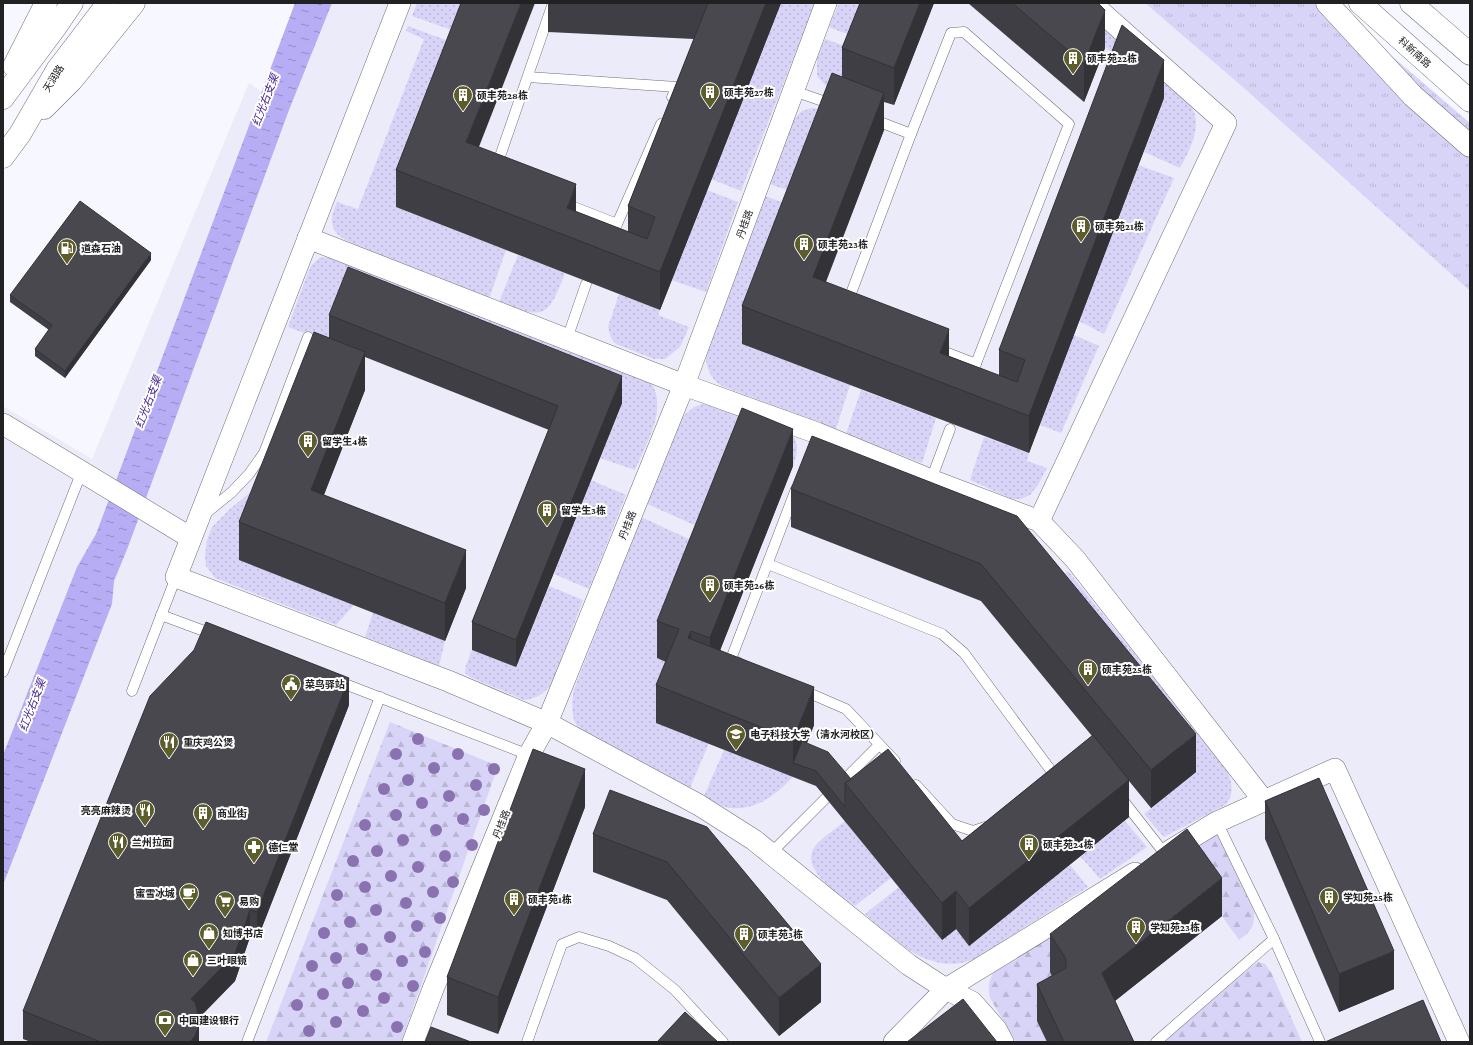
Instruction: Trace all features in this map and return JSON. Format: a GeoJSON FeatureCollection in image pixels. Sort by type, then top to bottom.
{"type":"FeatureCollection","features":[{"type":"Feature","properties":{"kind":"main road"},"geometry":{"type":"LineString","coordinates":[[3,86],[46,3]]}},
{"type":"Feature","properties":{"kind":"main road"},"geometry":{"type":"LineString","coordinates":[[3,98],[72,3]]}},
{"type":"Feature","properties":{"kind":"main road","name":"天润路"},"geometry":{"type":"LineString","coordinates":[[3,157],[20,134],[57,70],[108,3]]}},
{"type":"Feature","properties":{"kind":"main road"},"geometry":{"type":"LineString","coordinates":[[20,134],[72,80],[134,3]]}},
{"type":"Feature","properties":{"kind":"main road"},"geometry":{"type":"LineString","coordinates":[[1327,3],[1413,96],[1470,146]]}},
{"type":"Feature","properties":{"kind":"main road","name":"科新南路"},"geometry":{"type":"LineString","coordinates":[[1360,3],[1470,101]]}},
{"type":"Feature","properties":{"kind":"main road"},"geometry":{"type":"LineString","coordinates":[[1411,3],[1470,54]]}},
{"type":"Feature","properties":{"kind":"street"},"geometry":{"type":"LineString","coordinates":[[400,3],[176,577],[448,681],[547,723],[698,805],[754,840],[909,965],[946,989],[972,1002],[996,1029],[1004,1042]]}},
{"type":"Feature","properties":{"kind":"street","name":"丹桂路"},"geometry":{"type":"LineString","coordinates":[[413,1042],[432,989],[529,755],[547,723],[684,384],[826,3]]}},
{"type":"Feature","properties":{"kind":"street"},"geometry":{"type":"LineString","coordinates":[[1039,521],[1226,123],[1091,3]]}},
{"type":"Feature","properties":{"kind":"street"},"geometry":{"type":"LineString","coordinates":[[308,238],[684,384],[815,437],[1039,521],[1075,559],[1264,801]]}},
{"type":"Feature","properties":{"kind":"street"},"geometry":{"type":"LineString","coordinates":[[3,424],[151,514],[194,529]]}},
{"type":"Feature","properties":{"kind":"street"},"geometry":{"type":"LineString","coordinates":[[894,1042],[946,989],[1217,822],[1336,769],[1459,1042]]}},
{"type":"Feature","properties":{"kind":"lane"},"geometry":{"type":"LineString","coordinates":[[501,178],[494,175],[553,3]]}},
{"type":"Feature","properties":{"kind":"lane"},"geometry":{"type":"LineString","coordinates":[[851,315],[844,312],[951,33],[964,32],[1069,124],[966,390]]}},
{"type":"Feature","properties":{"kind":"lane"},"geometry":{"type":"LineString","coordinates":[[528,77],[676,87],[617,224],[600,246]]}},
{"type":"Feature","properties":{"kind":"lane"},"geometry":{"type":"LineString","coordinates":[[794,91],[845,109]]}},
{"type":"Feature","properties":{"kind":"lane"},"geometry":{"type":"LineString","coordinates":[[860,115],[911,134]]}},
{"type":"Feature","properties":{"kind":"lane"},"geometry":{"type":"LineString","coordinates":[[551,198],[617,224]]}},
{"type":"Feature","properties":{"kind":"lane"},"geometry":{"type":"LineString","coordinates":[[567,339],[586,284]]}},
{"type":"Feature","properties":{"kind":"lane"},"geometry":{"type":"LineString","coordinates":[[194,529],[245,479],[264,452],[308,337]]}},
{"type":"Feature","properties":{"kind":"lane"},"geometry":{"type":"LineString","coordinates":[[925,344],[976,364]]}},
{"type":"Feature","properties":{"kind":"lane"},"geometry":{"type":"LineString","coordinates":[[931,480],[950,429]]}},
{"type":"Feature","properties":{"kind":"lane"},"geometry":{"type":"LineString","coordinates":[[3,672],[82,471]]}},
{"type":"Feature","properties":{"kind":"lane"},"geometry":{"type":"LineString","coordinates":[[746,665],[732,659],[800,477]]}},
{"type":"Feature","properties":{"kind":"lane"},"geometry":{"type":"LineString","coordinates":[[768,564],[942,634],[964,653],[1055,776]]}},
{"type":"Feature","properties":{"kind":"lane"},"geometry":{"type":"LineString","coordinates":[[132,691],[176,577]]}},
{"type":"Feature","properties":{"kind":"lane"},"geometry":{"type":"LineString","coordinates":[[161,615],[227,640]]}},
{"type":"Feature","properties":{"kind":"lane"},"geometry":{"type":"LineString","coordinates":[[329,678],[529,755]]}},
{"type":"Feature","properties":{"kind":"lane"},"geometry":{"type":"LineString","coordinates":[[796,687],[846,709],[900,767]]}},
{"type":"Feature","properties":{"kind":"lane"},"geometry":{"type":"LineString","coordinates":[[247,1042],[380,697]]}},
{"type":"Feature","properties":{"kind":"lane"},"geometry":{"type":"LineString","coordinates":[[770,853],[879,745]]}},
{"type":"Feature","properties":{"kind":"lane"},"geometry":{"type":"LineString","coordinates":[[910,779],[952,824],[973,831],[993,825]]}},
{"type":"Feature","properties":{"kind":"lane"},"geometry":{"type":"LineString","coordinates":[[1116,792],[1165,854]]}},
{"type":"Feature","properties":{"kind":"lane"},"geometry":{"type":"LineString","coordinates":[[1217,822],[1274,939],[1320,1042]]}},
{"type":"Feature","properties":{"kind":"lane"},"geometry":{"type":"LineString","coordinates":[[527,1042],[562,944],[579,937],[609,946],[635,958],[675,990],[723,1042]]}},
{"type":"Feature","properties":{"kind":"lane"},"geometry":{"type":"LineString","coordinates":[[1156,1042],[1274,939]]}},
{"type":"Feature","properties":{"kind":"shaded area","name":"电子科技大学（清水河校区）"},"geometry":{"type":"Polygon","coordinates":[[[332,3],[1145,3],[1245,89],[1470,291],[1470,1042],[3,1042],[3,406],[92,459],[249,83],[289,110],[332,3]]]}},
{"type":"Feature","properties":{"kind":"green space"},"geometry":{"type":"Polygon","coordinates":[[[417,3],[475,3],[463,34],[412,16],[417,3]]]}},
{"type":"Feature","properties":{"kind":"green space"},"geometry":{"type":"Polygon","coordinates":[[[780,3],[815,3],[741,191],[711,179],[780,3]]]}},
{"type":"Feature","properties":{"kind":"green space"},"geometry":{"type":"Polygon","coordinates":[[[839,3],[874,3],[860,39],[829,27],[839,3]]]}},
{"type":"Feature","properties":{"kind":"green space"},"geometry":{"type":"Polygon","coordinates":[[[1145,3],[1330,3],[1470,123],[1470,291],[1245,89],[1145,3]]]}},
{"type":"Feature","properties":{"kind":"green space"},"geometry":{"type":"Polygon","coordinates":[[[1082,9],[1186,100],[1192,108],[1196,123],[1194,136],[1180,168],[1144,152],[1164,98],[1073,19],[1082,9]]]}},
{"type":"Feature","properties":{"kind":"green space"},"geometry":{"type":"Polygon","coordinates":[[[408,26],[459,45],[396,207],[506,250],[489,299],[347,241],[337,233],[332,224],[334,208],[337,202],[358,209],[424,39],[406,31],[408,26]]]}},
{"type":"Feature","properties":{"kind":"green space"},"geometry":{"type":"Polygon","coordinates":[[[825,39],[856,50],[839,95],[828,88],[817,76],[817,59],[825,39]]]}},
{"type":"Feature","properties":{"kind":"green space"},"geometry":{"type":"Polygon","coordinates":[[[812,108],[822,109],[800,195],[770,184],[793,120],[802,111],[812,108]]]}},
{"type":"Feature","properties":{"kind":"green space"},"geometry":{"type":"Polygon","coordinates":[[[1138,165],[1174,178],[1104,334],[1079,321],[1138,165]]]}},
{"type":"Feature","properties":{"kind":"green space"},"geometry":{"type":"Polygon","coordinates":[[[707,190],[738,202],[706,292],[671,280],[707,190]]]}},
{"type":"Feature","properties":{"kind":"green space"},"geometry":{"type":"Polygon","coordinates":[[[765,196],[795,207],[742,344],[850,385],[836,429],[722,386],[713,378],[708,369],[705,348],[765,196]]]}},
{"type":"Feature","properties":{"kind":"green space"},"geometry":{"type":"Polygon","coordinates":[[[518,255],[565,273],[554,299],[549,307],[542,311],[535,313],[514,308],[499,302],[518,255]]]}},
{"type":"Feature","properties":{"kind":"green space"},"geometry":{"type":"Polygon","coordinates":[[[331,257],[434,297],[422,324],[329,342],[288,327],[311,266],[319,258],[331,257]]]}},
{"type":"Feature","properties":{"kind":"green space"},"geometry":{"type":"Polygon","coordinates":[[[619,294],[660,310],[658,315],[689,327],[680,347],[665,359],[654,359],[616,344],[611,338],[608,327],[619,294]]]}},
{"type":"Feature","properties":{"kind":"green space"},"geometry":{"type":"Polygon","coordinates":[[[446,299],[649,380],[657,397],[656,417],[650,436],[635,470],[600,458],[622,404],[435,329],[446,299]]]}},
{"type":"Feature","properties":{"kind":"green space"},"geometry":{"type":"Polygon","coordinates":[[[1074,335],[1099,346],[1061,433],[1040,425],[1074,335]]]}},
{"type":"Feature","properties":{"kind":"green space"},"geometry":{"type":"Polygon","coordinates":[[[861,390],[936,418],[922,463],[846,434],[861,390]]]}},
{"type":"Feature","properties":{"kind":"green space"},"geometry":{"type":"Polygon","coordinates":[[[706,403],[792,434],[795,438],[797,446],[793,466],[708,531],[645,503],[683,416],[694,407],[706,403]]]}},
{"type":"Feature","properties":{"kind":"green space"},"geometry":{"type":"Polygon","coordinates":[[[984,437],[1029,453],[1027,461],[1047,468],[1038,485],[1030,495],[1021,499],[1012,499],[970,480],[984,437]]]}},
{"type":"Feature","properties":{"kind":"green space"},"geometry":{"type":"Polygon","coordinates":[[[270,480],[239,560],[354,605],[336,625],[215,578],[206,566],[205,555],[207,540],[212,527],[248,494],[270,480]]]}},
{"type":"Feature","properties":{"kind":"green space"},"geometry":{"type":"Polygon","coordinates":[[[591,480],[626,495],[589,589],[554,574],[591,480]]]}},
{"type":"Feature","properties":{"kind":"green space"},"geometry":{"type":"Polygon","coordinates":[[[641,517],[702,545],[658,658],[679,667],[709,743],[690,788],[589,736],[576,724],[573,715],[572,704],[574,689],[641,517]]]}},
{"type":"Feature","properties":{"kind":"green space"},"geometry":{"type":"Polygon","coordinates":[[[1068,571],[1227,770],[1229,775],[1232,788],[1230,797],[1225,805],[1164,837],[1144,814],[1195,772],[1046,589],[1068,571]]]}},
{"type":"Feature","properties":{"kind":"green space"},"geometry":{"type":"Polygon","coordinates":[[[549,586],[583,600],[553,681],[548,688],[537,696],[524,700],[470,677],[465,673],[466,665],[472,650],[516,667],[549,586]]]}},
{"type":"Feature","properties":{"kind":"green space"},"geometry":{"type":"Polygon","coordinates":[[[373,613],[445,641],[439,666],[365,637],[373,613]]]}},
{"type":"Feature","properties":{"kind":"green space"},"geometry":{"type":"Polygon","coordinates":[[[390,722],[498,766],[401,1042],[266,1042],[390,722]]]}},
{"type":"Feature","properties":{"kind":"green space"},"geometry":{"type":"Polygon","coordinates":[[[724,750],[793,777],[773,795],[758,804],[741,808],[728,808],[721,806],[704,796],[724,750]]]}},
{"type":"Feature","properties":{"kind":"green space"},"geometry":{"type":"Polygon","coordinates":[[[845,821],[891,878],[855,906],[839,895],[822,880],[812,863],[812,854],[816,845],[845,821]]]}},
{"type":"Feature","properties":{"kind":"green space"},"geometry":{"type":"Polygon","coordinates":[[[1125,821],[1147,847],[1100,879],[1080,856],[1125,821]]]}},
{"type":"Feature","properties":{"kind":"green space"},"geometry":{"type":"Polygon","coordinates":[[[1216,830],[1254,911],[1253,925],[1247,934],[1239,940],[1187,867],[1066,997],[1047,1042],[1016,1042],[990,998],[990,981],[998,965],[1216,830]]]}},
{"type":"Feature","properties":{"kind":"green space"},"geometry":{"type":"Polygon","coordinates":[[[1070,865],[1088,887],[977,958],[961,963],[945,964],[916,954],[889,936],[865,914],[899,887],[942,940],[956,929],[969,946],[1070,865]]]}},
{"type":"Feature","properties":{"kind":"green space"},"geometry":{"type":"Polygon","coordinates":[[[1258,962],[1265,964],[1271,972],[1302,1042],[1167,1042],[1166,1033],[1168,1028],[1258,962]]]}},
{"type":"Feature","properties":{"kind":"water","name":"红光右支渠"},"geometry":{"type":"Polygon","coordinates":[[[295,3],[332,3],[289,110],[128,547],[114,581],[112,604],[3,885],[3,755],[77,567],[96,534],[295,3]]]}},
{"type":"Feature","properties":{"kind":"building"},"geometry":{"type":"Polygon","coordinates":[[[461,3],[521,3],[466,142],[576,184],[567,208],[647,239],[655,217],[628,206],[708,3],[766,3],[660,272],[396,170],[461,3]]]}},
{"type":"Feature","properties":{"kind":"building"},"geometry":{"type":"Polygon","coordinates":[[[860,3],[920,3],[894,68],[842,48],[860,3]]]}},
{"type":"Feature","properties":{"kind":"building"},"geometry":{"type":"Polygon","coordinates":[[[1012,3],[1098,3],[1105,10],[1084,64],[1012,3]]]}},
{"type":"Feature","properties":{"kind":"building"},"geometry":{"type":"Polygon","coordinates":[[[1122,25],[1164,60],[1029,416],[742,306],[832,73],[884,93],[813,277],[949,329],[940,353],[1017,382],[1025,360],[999,350],[1122,25]]]}},
{"type":"Feature","properties":{"kind":"building"},"geometry":{"type":"Polygon","coordinates":[[[80,201],[151,253],[65,371],[35,349],[52,325],[10,295],[80,201]]]}},
{"type":"Feature","properties":{"kind":"building","name":"留学生3栋"},"geometry":{"type":"Polygon","coordinates":[[[348,267],[622,376],[516,640],[472,622],[558,406],[329,315],[348,267]]]}},
{"type":"Feature","properties":{"kind":"building"},"geometry":{"type":"Polygon","coordinates":[[[314,332],[365,352],[311,490],[466,550],[445,603],[239,522],[314,332]]]}},
{"type":"Feature","properties":{"kind":"building"},"geometry":{"type":"Polygon","coordinates":[[[742,408],[793,429],[710,638],[691,631],[688,638],[814,687],[793,740],[656,685],[679,629],[657,621],[742,408]]]}},
{"type":"Feature","properties":{"kind":"building"},"geometry":{"type":"Polygon","coordinates":[[[812,436],[1017,516],[1196,734],[1151,770],[981,564],[791,489],[812,436]]]}},
{"type":"Feature","properties":{"kind":"building","name":"商业街"},"geometry":{"type":"Polygon","coordinates":[[[206,622],[349,678],[257,912],[250,910],[235,954],[191,999],[195,1002],[198,1014],[199,1026],[195,1036],[190,1042],[101,1042],[23,1011],[150,696],[194,650],[206,622]]]}},
{"type":"Feature","properties":{"kind":"building"},"geometry":{"type":"Polygon","coordinates":[[[1093,735],[1129,780],[969,908],[956,891],[942,903],[845,783],[888,749],[962,841],[1093,735]]]}},
{"type":"Feature","properties":{"kind":"building"},"geometry":{"type":"Polygon","coordinates":[[[802,741],[828,752],[851,779],[845,783],[845,807],[816,771],[793,763],[802,741]]]}},
{"type":"Feature","properties":{"kind":"building","name":"硕丰苑1栋"},"geometry":{"type":"Polygon","coordinates":[[[533,749],[585,769],[498,997],[447,977],[533,749]]]}},
{"type":"Feature","properties":{"kind":"building","name":"学知苑25栋"},"geometry":{"type":"Polygon","coordinates":[[[1319,778],[1394,951],[1339,974],[1265,801],[1319,778]]]}},
{"type":"Feature","properties":{"kind":"building"},"geometry":{"type":"Polygon","coordinates":[[[610,790],[707,827],[821,964],[779,998],[667,862],[593,834],[610,790]]]}},
{"type":"Feature","properties":{"kind":"building"},"geometry":{"type":"Polygon","coordinates":[[[1187,829],[1222,878],[1102,973],[1134,1042],[1064,1042],[1037,984],[1066,968],[1066,959],[1050,934],[1187,829]]]}},
{"type":"Feature","properties":{"kind":"building"},"geometry":{"type":"Polygon","coordinates":[[[963,999],[997,1042],[907,1042],[963,999]]]}},
{"type":"Feature","properties":{"kind":"building"},"geometry":{"type":"Polygon","coordinates":[[[1423,1000],[1441,1042],[1325,1042],[1423,1000]]]}},
{"type":"Feature","properties":{"kind":"building"},"geometry":{"type":"Polygon","coordinates":[[[685,1012],[718,1042],[657,1042],[685,1012]]]}},
{"type":"Feature","properties":{"kind":"building"},"geometry":{"type":"Polygon","coordinates":[[[431,1027],[471,1042],[425,1042],[431,1027]]]}},
{"type":"Feature","properties":{"kind":"place","name":"硕丰苑22栋"},"geometry":{"type":"Point","coordinates":[1073,75]}},
{"type":"Feature","properties":{"kind":"place","name":"硕丰苑27栋"},"geometry":{"type":"Point","coordinates":[710,109]}},
{"type":"Feature","properties":{"kind":"place","name":"硕丰苑28栋"},"geometry":{"type":"Point","coordinates":[463,112]}},
{"type":"Feature","properties":{"kind":"place","name":"硕丰苑21栋"},"geometry":{"type":"Point","coordinates":[1081,243]}},
{"type":"Feature","properties":{"kind":"place","name":"硕丰苑23栋"},"geometry":{"type":"Point","coordinates":[804,261]}},
{"type":"Feature","properties":{"kind":"place","name":"道森石油"},"geometry":{"type":"Point","coordinates":[67,265]}},
{"type":"Feature","properties":{"kind":"place","name":"留学生4栋"},"geometry":{"type":"Point","coordinates":[308,458]}},
{"type":"Feature","properties":{"kind":"place","name":"留学生3栋"},"geometry":{"type":"Point","coordinates":[547,527]}},
{"type":"Feature","properties":{"kind":"place","name":"硕丰苑26栋"},"geometry":{"type":"Point","coordinates":[710,602]}},
{"type":"Feature","properties":{"kind":"place","name":"硕丰苑25栋"},"geometry":{"type":"Point","coordinates":[1088,686]}},
{"type":"Feature","properties":{"kind":"place","name":"菜鸟驿站"},"geometry":{"type":"Point","coordinates":[291,701]}},
{"type":"Feature","properties":{"kind":"place","name":"电子科技大学（清水河校区）"},"geometry":{"type":"Point","coordinates":[736,751]}},
{"type":"Feature","properties":{"kind":"place","name":"重庆鸡公煲"},"geometry":{"type":"Point","coordinates":[169,759]}},
{"type":"Feature","properties":{"kind":"place","name":"亮亮麻辣烫"},"geometry":{"type":"Point","coordinates":[145,827]}},
{"type":"Feature","properties":{"kind":"place","name":"商业街"},"geometry":{"type":"Point","coordinates":[203,830]}},
{"type":"Feature","properties":{"kind":"place","name":"兰州拉面"},"geometry":{"type":"Point","coordinates":[118,859]}},
{"type":"Feature","properties":{"kind":"place","name":"硕丰苑24栋"},"geometry":{"type":"Point","coordinates":[1029,861]}},
{"type":"Feature","properties":{"kind":"place","name":"德仁堂"},"geometry":{"type":"Point","coordinates":[254,864]}},
{"type":"Feature","properties":{"kind":"place","name":"蜜雪冰城"},"geometry":{"type":"Point","coordinates":[189,910]}},
{"type":"Feature","properties":{"kind":"place","name":"学知苑25栋"},"geometry":{"type":"Point","coordinates":[1329,914]}},
{"type":"Feature","properties":{"kind":"place","name":"硕丰苑1栋"},"geometry":{"type":"Point","coordinates":[514,916]}},
{"type":"Feature","properties":{"kind":"place","name":"易购"},"geometry":{"type":"Point","coordinates":[225,918]}},
{"type":"Feature","properties":{"kind":"place","name":"学知苑23栋"},"geometry":{"type":"Point","coordinates":[1136,944]}},
{"type":"Feature","properties":{"kind":"place","name":"知博书店"},"geometry":{"type":"Point","coordinates":[209,950]}},
{"type":"Feature","properties":{"kind":"place","name":"硕丰苑3栋"},"geometry":{"type":"Point","coordinates":[744,951]}},
{"type":"Feature","properties":{"kind":"place","name":"三叶眼镜"},"geometry":{"type":"Point","coordinates":[193,977]}},
{"type":"Feature","properties":{"kind":"place","name":"中国建设银行"},"geometry":{"type":"Point","coordinates":[165,1037]}}]}
